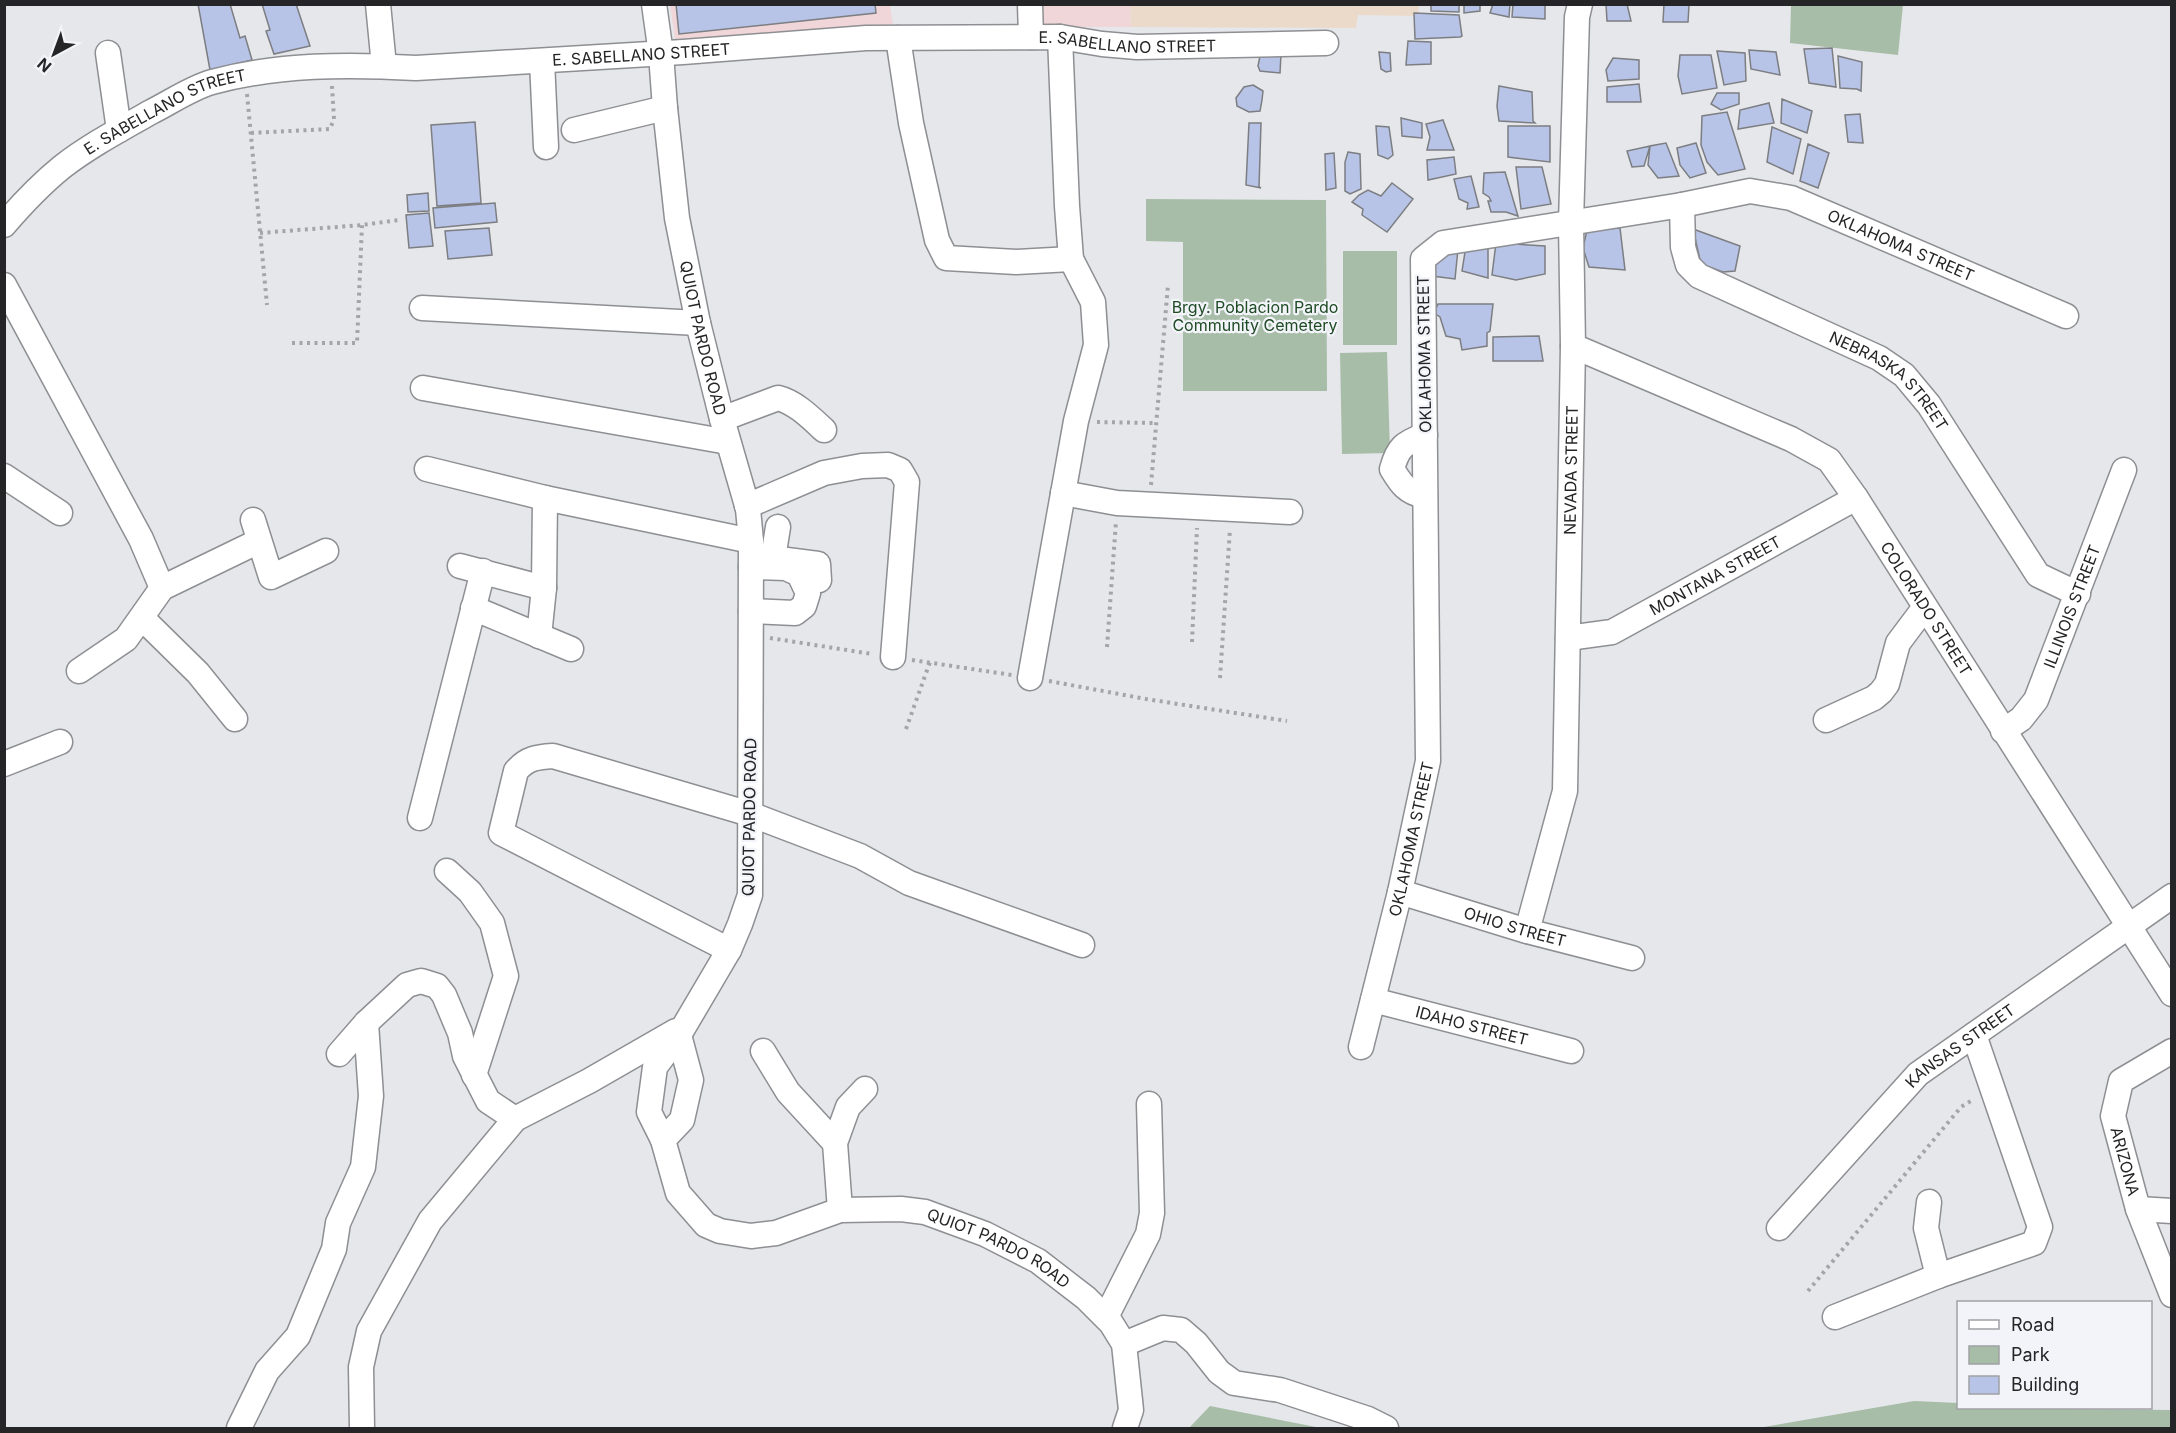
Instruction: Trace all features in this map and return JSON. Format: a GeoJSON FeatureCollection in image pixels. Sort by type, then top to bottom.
{"type":"FeatureCollection","features":[{"type":"Feature","properties":{"kind":"street"},"geometry":{"type":"LineString","coordinates":[[378,4],[384,66]]}},
{"type":"Feature","properties":{"kind":"street","name":"QUIOT PARDO ROAD"},"geometry":{"type":"LineString","coordinates":[[654,4],[677,218],[699,323],[725,430],[747,506],[757,555],[751,611],[750,895],[729,950],[680,1032],[655,1067],[649,1112],[663,1140],[678,1193],[706,1225],[720,1231],[752,1236],[776,1233],[840,1210],[902,1209],[925,1212],[985,1234],[1038,1261],[1086,1298],[1106,1317],[1124,1344],[1131,1410],[1125,1428]]}},
{"type":"Feature","properties":{"kind":"street"},"geometry":{"type":"LineString","coordinates":[[1030,4],[1031,37]]}},
{"type":"Feature","properties":{"kind":"street","name":"NEVADA STREET"},"geometry":{"type":"LineString","coordinates":[[1527,931],[1565,792],[1573,346],[1571,222],[1576,17],[1580,4]]}},
{"type":"Feature","properties":{"kind":"street"},"geometry":{"type":"LineString","coordinates":[[1030,678],[1076,421],[1096,345],[1093,302],[1071,259],[1066,206],[1060,37]]}},
{"type":"Feature","properties":{"kind":"street","name":"E. SABELLANO STREET"},"geometry":{"type":"LineString","coordinates":[[4,225],[24,202],[63,167],[119,130],[211,82],[282,68],[384,66],[416,68],[898,38],[1060,37],[1137,47],[1326,43]]}},
{"type":"Feature","properties":{"kind":"street"},"geometry":{"type":"LineString","coordinates":[[898,38],[911,123],[937,240],[946,258],[1016,262],[1071,259]]}},
{"type":"Feature","properties":{"kind":"street"},"geometry":{"type":"LineString","coordinates":[[108,53],[119,130]]}},
{"type":"Feature","properties":{"kind":"street"},"geometry":{"type":"LineString","coordinates":[[542,61],[546,147]]}},
{"type":"Feature","properties":{"kind":"street"},"geometry":{"type":"LineString","coordinates":[[574,130],[665,108]]}},
{"type":"Feature","properties":{"kind":"street","name":"OKLAHOMA STREET"},"geometry":{"type":"LineString","coordinates":[[1361,1047],[1400,892],[1428,761],[1423,259],[1443,243],[1682,205],[1750,191],[1791,198],[2066,316]]}},
{"type":"Feature","properties":{"kind":"street","name":"NEBRASKA STREET"},"geometry":{"type":"LineString","coordinates":[[1682,205],[1683,247],[1688,265],[1699,276],[1880,358],[1904,375],[1929,405],[2038,575],[2078,594]]}},
{"type":"Feature","properties":{"kind":"street"},"geometry":{"type":"LineString","coordinates":[[4,285],[141,539],[162,588]]}},
{"type":"Feature","properties":{"kind":"street"},"geometry":{"type":"LineString","coordinates":[[422,308],[699,323]]}},
{"type":"Feature","properties":{"kind":"street","name":"COLORADO STREET"},"geometry":{"type":"LineString","coordinates":[[1573,346],[1791,439],[1829,460],[1856,498],[2172,994]]}},
{"type":"Feature","properties":{"kind":"street"},"geometry":{"type":"LineString","coordinates":[[423,388],[725,430],[777,398],[792,404],[824,430]]}},
{"type":"Feature","properties":{"kind":"street"},"geometry":{"type":"LineString","coordinates":[[1425,435],[1406,442],[1395,455],[1392,469],[1401,485],[1412,494],[1425,495]]}},
{"type":"Feature","properties":{"kind":"street"},"geometry":{"type":"LineString","coordinates":[[747,506],[825,473],[862,466],[888,465],[900,470],[907,482],[893,657]]}},
{"type":"Feature","properties":{"kind":"street"},"geometry":{"type":"LineString","coordinates":[[427,469],[757,555],[818,564],[819,580]]}},
{"type":"Feature","properties":{"kind":"street","name":"ILLINOIS STREET"},"geometry":{"type":"LineString","coordinates":[[2003,731],[2021,719],[2036,700],[2124,470]]}},
{"type":"Feature","properties":{"kind":"street"},"geometry":{"type":"LineString","coordinates":[[4,476],[60,513]]}},
{"type":"Feature","properties":{"kind":"street"},"geometry":{"type":"LineString","coordinates":[[1063,493],[1117,503],[1290,512]]}},
{"type":"Feature","properties":{"kind":"street"},"geometry":{"type":"LineString","coordinates":[[539,636],[544,588],[545,498]]}},
{"type":"Feature","properties":{"kind":"street","name":"MONTANA STREET"},"geometry":{"type":"LineString","coordinates":[[1568,638],[1612,632],[1856,498]]}},
{"type":"Feature","properties":{"kind":"street"},"geometry":{"type":"LineString","coordinates":[[757,555],[778,527]]}},
{"type":"Feature","properties":{"kind":"street"},"geometry":{"type":"LineString","coordinates":[[79,671],[126,639],[162,588],[256,530],[271,577],[326,551]]}},
{"type":"Feature","properties":{"kind":"street"},"geometry":{"type":"LineString","coordinates":[[751,611],[795,613],[804,606],[808,592],[799,574],[757,555]]}},
{"type":"Feature","properties":{"kind":"street"},"geometry":{"type":"LineString","coordinates":[[420,818],[473,608],[471,568],[544,588]]}},
{"type":"Feature","properties":{"kind":"street"},"geometry":{"type":"LineString","coordinates":[[1826,720],[1874,698],[1881,692],[1887,684],[1898,643],[1925,607]]}},
{"type":"Feature","properties":{"kind":"street"},"geometry":{"type":"LineString","coordinates":[[473,608],[571,649]]}},
{"type":"Feature","properties":{"kind":"street"},"geometry":{"type":"LineString","coordinates":[[142,618],[198,673],[235,719]]}},
{"type":"Feature","properties":{"kind":"street"},"geometry":{"type":"LineString","coordinates":[[4,764],[60,742]]}},
{"type":"Feature","properties":{"kind":"street"},"geometry":{"type":"LineString","coordinates":[[729,950],[501,833],[516,771],[523,763],[533,758],[553,756],[750,814],[860,856],[909,883],[1082,945]]}},
{"type":"Feature","properties":{"kind":"street"},"geometry":{"type":"LineString","coordinates":[[447,871],[470,892],[492,923],[506,976],[474,1075]]}},
{"type":"Feature","properties":{"kind":"street","name":"OHIO STREET"},"geometry":{"type":"LineString","coordinates":[[1400,892],[1527,931],[1632,958]]}},
{"type":"Feature","properties":{"kind":"street","name":"KANSAS STREET"},"geometry":{"type":"LineString","coordinates":[[1779,1228],[1918,1074],[2172,896]]}},
{"type":"Feature","properties":{"kind":"street"},"geometry":{"type":"LineString","coordinates":[[339,1054],[366,1023],[407,985],[422,981],[437,986],[444,995],[460,1033],[465,1056],[488,1101],[516,1119]]}},
{"type":"Feature","properties":{"kind":"street","name":"IDAHO STREET"},"geometry":{"type":"LineString","coordinates":[[1373,1000],[1571,1051]]}},
{"type":"Feature","properties":{"kind":"street"},"geometry":{"type":"LineString","coordinates":[[239,1428],[267,1371],[298,1336],[334,1249],[338,1223],[363,1167],[371,1096],[366,1023]]}},
{"type":"Feature","properties":{"kind":"street"},"geometry":{"type":"LineString","coordinates":[[362,1428],[362,1367],[369,1331],[430,1221],[516,1119],[680,1032],[691,1080],[682,1120],[663,1140]]}},
{"type":"Feature","properties":{"kind":"street"},"geometry":{"type":"LineString","coordinates":[[1835,1317],[1938,1276],[2034,1243],[2040,1227],[1974,1035]]}},
{"type":"Feature","properties":{"kind":"street"},"geometry":{"type":"LineString","coordinates":[[763,1051],[788,1092],[835,1143]]}},
{"type":"Feature","properties":{"kind":"street","name":"ARIZONA"},"geometry":{"type":"LineString","coordinates":[[2172,1051],[2121,1081],[2113,1116],[2138,1209],[2172,1295]]}},
{"type":"Feature","properties":{"kind":"street"},"geometry":{"type":"LineString","coordinates":[[840,1210],[835,1143],[848,1107],[865,1089]]}},
{"type":"Feature","properties":{"kind":"street"},"geometry":{"type":"LineString","coordinates":[[1106,1317],[1148,1234],[1152,1213],[1149,1104]]}},
{"type":"Feature","properties":{"kind":"street"},"geometry":{"type":"LineString","coordinates":[[1929,1202],[1926,1228],[1938,1276]]}},
{"type":"Feature","properties":{"kind":"street"},"geometry":{"type":"LineString","coordinates":[[2138,1209],[2172,1211]]}},
{"type":"Feature","properties":{"kind":"street"},"geometry":{"type":"LineString","coordinates":[[1124,1344],[1163,1328],[1181,1330],[1196,1343],[1219,1372],[1234,1383],[1280,1390],[1368,1419],[1386,1428]]}},
{"type":"Feature","properties":{"kind":"path"},"geometry":{"type":"LineString","coordinates":[[251,133],[330,129],[334,119],[331,67]]}},
{"type":"Feature","properties":{"kind":"path"},"geometry":{"type":"LineString","coordinates":[[245,75],[267,305]]}},
{"type":"Feature","properties":{"kind":"path"},"geometry":{"type":"LineString","coordinates":[[260,233],[399,220]]}},
{"type":"Feature","properties":{"kind":"path"},"geometry":{"type":"LineString","coordinates":[[292,343],[357,343],[362,225]]}},
{"type":"Feature","properties":{"kind":"path"},"geometry":{"type":"LineString","coordinates":[[1149,504],[1168,285]]}},
{"type":"Feature","properties":{"kind":"path"},"geometry":{"type":"LineString","coordinates":[[1076,421],[1156,423]]}},
{"type":"Feature","properties":{"kind":"path"},"geometry":{"type":"LineString","coordinates":[[1107,647],[1117,503]]}},
{"type":"Feature","properties":{"kind":"path"},"geometry":{"type":"LineString","coordinates":[[1192,642],[1198,506]]}},
{"type":"Feature","properties":{"kind":"path"},"geometry":{"type":"LineString","coordinates":[[1220,678],[1231,508]]}},
{"type":"Feature","properties":{"kind":"path"},"geometry":{"type":"LineString","coordinates":[[906,729],[930,663]]}},
{"type":"Feature","properties":{"kind":"path"},"geometry":{"type":"LineString","coordinates":[[1030,678],[1287,721]]}},
{"type":"Feature","properties":{"kind":"path"},"geometry":{"type":"LineString","coordinates":[[1808,1291],[1961,1107],[1991,1089]]}},
{"type":"Feature","properties":{"kind":"shaded area"},"geometry":{"type":"Polygon","coordinates":[[[670,5],[890,5],[893,25],[675,39],[670,5]]]}},
{"type":"Feature","properties":{"kind":"shaded area"},"geometry":{"type":"Polygon","coordinates":[[[1040,5],[1130,5],[1131,27],[1041,27],[1040,5]]]}},
{"type":"Feature","properties":{"kind":"shaded area"},"geometry":{"type":"Polygon","coordinates":[[[1130,5],[1419,5],[1418,16],[1358,15],[1356,28],[1131,27],[1130,5]]]}},
{"type":"Feature","properties":{"kind":"green space"},"geometry":{"type":"Polygon","coordinates":[[[1791,5],[1903,5],[1898,55],[1790,43],[1791,5]]]}},
{"type":"Feature","properties":{"kind":"green space","name":"Brgy. Poblacion Pardo Community Cemetery"},"geometry":{"type":"Polygon","coordinates":[[[1146,199],[1326,200],[1327,391],[1183,391],[1183,242],[1146,241],[1146,199]]]}},
{"type":"Feature","properties":{"kind":"green space"},"geometry":{"type":"Polygon","coordinates":[[[1343,251],[1397,251],[1397,345],[1343,345],[1343,251]]]}},
{"type":"Feature","properties":{"kind":"green space"},"geometry":{"type":"Polygon","coordinates":[[[1387,352],[1390,453],[1342,454],[1340,353],[1387,352]]]}},
{"type":"Feature","properties":{"kind":"green space"},"geometry":{"type":"Polygon","coordinates":[[[1914,1401],[1957,1403],[1957,1409],[2171,1410],[2171,1428],[1758,1428],[1914,1401]]]}},
{"type":"Feature","properties":{"kind":"green space"},"geometry":{"type":"Polygon","coordinates":[[[1210,1406],[1321,1428],[1189,1428],[1210,1406]]]}},
{"type":"Feature","properties":{"kind":"building"},"geometry":{"type":"Polygon","coordinates":[[[198,4],[230,4],[240,38],[245,36],[252,60],[210,70],[198,4]]]}},
{"type":"Feature","properties":{"kind":"building"},"geometry":{"type":"Polygon","coordinates":[[[262,4],[296,4],[310,46],[274,54],[266,31],[270,30],[262,4]]]}},
{"type":"Feature","properties":{"kind":"building"},"geometry":{"type":"Polygon","coordinates":[[[676,4],[875,4],[876,13],[679,34],[676,4]]]}},
{"type":"Feature","properties":{"kind":"building"},"geometry":{"type":"Polygon","coordinates":[[[1431,4],[1459,4],[1459,12],[1431,11],[1431,4]]]}},
{"type":"Feature","properties":{"kind":"building"},"geometry":{"type":"Polygon","coordinates":[[[1464,4],[1480,4],[1480,11],[1464,13],[1464,4]]]}},
{"type":"Feature","properties":{"kind":"building"},"geometry":{"type":"Polygon","coordinates":[[[1493,4],[1510,4],[1509,17],[1490,13],[1493,4]]]}},
{"type":"Feature","properties":{"kind":"building"},"geometry":{"type":"Polygon","coordinates":[[[1513,4],[1545,4],[1545,19],[1512,17],[1513,4]]]}},
{"type":"Feature","properties":{"kind":"building"},"geometry":{"type":"Polygon","coordinates":[[[1606,4],[1627,4],[1631,21],[1607,21],[1606,4]]]}},
{"type":"Feature","properties":{"kind":"building"},"geometry":{"type":"Polygon","coordinates":[[[1664,4],[1689,5],[1688,22],[1663,22],[1664,4]]]}},
{"type":"Feature","properties":{"kind":"building"},"geometry":{"type":"Polygon","coordinates":[[[1414,13],[1459,15],[1462,36],[1415,39],[1414,13]]]}},
{"type":"Feature","properties":{"kind":"building"},"geometry":{"type":"Polygon","coordinates":[[[1408,41],[1431,42],[1431,64],[1406,65],[1408,41]]]}},
{"type":"Feature","properties":{"kind":"building"},"geometry":{"type":"Polygon","coordinates":[[[1832,48],[1836,87],[1809,83],[1804,49],[1832,48]]]}},
{"type":"Feature","properties":{"kind":"building"},"geometry":{"type":"Polygon","coordinates":[[[1749,50],[1776,52],[1780,75],[1751,69],[1749,50]]]}},
{"type":"Feature","properties":{"kind":"building"},"geometry":{"type":"Polygon","coordinates":[[[1717,51],[1745,53],[1746,81],[1724,85],[1717,51]]]}},
{"type":"Feature","properties":{"kind":"building"},"geometry":{"type":"Polygon","coordinates":[[[1379,52],[1390,53],[1391,71],[1386,72],[1381,69],[1379,52]]]}},
{"type":"Feature","properties":{"kind":"building"},"geometry":{"type":"Polygon","coordinates":[[[1281,54],[1280,73],[1260,71],[1258,66],[1260,56],[1281,54]]]}},
{"type":"Feature","properties":{"kind":"building"},"geometry":{"type":"Polygon","coordinates":[[[1680,55],[1711,55],[1717,88],[1682,94],[1678,76],[1680,55]]]}},
{"type":"Feature","properties":{"kind":"building"},"geometry":{"type":"Polygon","coordinates":[[[1838,56],[1862,62],[1861,91],[1840,88],[1838,56]]]}},
{"type":"Feature","properties":{"kind":"building"},"geometry":{"type":"Polygon","coordinates":[[[1613,58],[1639,60],[1639,79],[1608,81],[1606,70],[1613,58]]]}},
{"type":"Feature","properties":{"kind":"building"},"geometry":{"type":"Polygon","coordinates":[[[1639,84],[1641,102],[1607,102],[1607,87],[1639,84]]]}},
{"type":"Feature","properties":{"kind":"building"},"geometry":{"type":"Polygon","coordinates":[[[1253,85],[1263,91],[1262,100],[1260,111],[1249,112],[1237,106],[1236,98],[1244,87],[1253,85]]]}},
{"type":"Feature","properties":{"kind":"building"},"geometry":{"type":"Polygon","coordinates":[[[1499,86],[1532,92],[1535,123],[1499,121],[1497,106],[1499,86]]]}},
{"type":"Feature","properties":{"kind":"building"},"geometry":{"type":"Polygon","coordinates":[[[1717,93],[1739,93],[1739,104],[1721,110],[1711,104],[1717,93]]]}},
{"type":"Feature","properties":{"kind":"building"},"geometry":{"type":"Polygon","coordinates":[[[1782,99],[1812,111],[1807,133],[1781,123],[1782,99]]]}},
{"type":"Feature","properties":{"kind":"building"},"geometry":{"type":"Polygon","coordinates":[[[1769,103],[1774,123],[1738,129],[1740,110],[1769,103]]]}},
{"type":"Feature","properties":{"kind":"building"},"geometry":{"type":"Polygon","coordinates":[[[1727,112],[1745,169],[1718,175],[1707,162],[1701,145],[1702,116],[1727,112]]]}},
{"type":"Feature","properties":{"kind":"building"},"geometry":{"type":"Polygon","coordinates":[[[1860,114],[1863,143],[1848,142],[1845,115],[1860,114]]]}},
{"type":"Feature","properties":{"kind":"building"},"geometry":{"type":"Polygon","coordinates":[[[1401,118],[1422,123],[1422,138],[1402,136],[1401,118]]]}},
{"type":"Feature","properties":{"kind":"building"},"geometry":{"type":"Polygon","coordinates":[[[1443,120],[1454,150],[1427,150],[1430,137],[1426,124],[1443,120]]]}},
{"type":"Feature","properties":{"kind":"building"},"geometry":{"type":"Polygon","coordinates":[[[475,122],[481,203],[437,206],[431,125],[475,122]]]}},
{"type":"Feature","properties":{"kind":"building"},"geometry":{"type":"Polygon","coordinates":[[[1249,123],[1261,123],[1259,187],[1261,188],[1246,185],[1249,123]]]}},
{"type":"Feature","properties":{"kind":"building"},"geometry":{"type":"Polygon","coordinates":[[[1376,126],[1389,127],[1393,155],[1388,159],[1378,155],[1376,126]]]}},
{"type":"Feature","properties":{"kind":"building"},"geometry":{"type":"Polygon","coordinates":[[[1508,126],[1550,126],[1550,162],[1508,157],[1508,126]]]}},
{"type":"Feature","properties":{"kind":"building"},"geometry":{"type":"Polygon","coordinates":[[[1772,127],[1801,139],[1793,174],[1767,162],[1772,127]]]}},
{"type":"Feature","properties":{"kind":"building"},"geometry":{"type":"Polygon","coordinates":[[[1666,143],[1679,176],[1658,178],[1648,165],[1650,146],[1666,143]]]}},
{"type":"Feature","properties":{"kind":"building"},"geometry":{"type":"Polygon","coordinates":[[[1696,143],[1706,173],[1690,178],[1680,165],[1677,148],[1696,143]]]}},
{"type":"Feature","properties":{"kind":"building"},"geometry":{"type":"Polygon","coordinates":[[[1808,144],[1829,153],[1818,188],[1800,181],[1808,144]]]}},
{"type":"Feature","properties":{"kind":"building"},"geometry":{"type":"Polygon","coordinates":[[[1650,146],[1644,166],[1632,167],[1627,151],[1650,146]]]}},
{"type":"Feature","properties":{"kind":"building"},"geometry":{"type":"Polygon","coordinates":[[[1348,152],[1360,154],[1361,189],[1350,194],[1345,191],[1345,162],[1348,152]]]}},
{"type":"Feature","properties":{"kind":"building"},"geometry":{"type":"Polygon","coordinates":[[[1334,153],[1336,188],[1326,190],[1325,154],[1334,153]]]}},
{"type":"Feature","properties":{"kind":"building"},"geometry":{"type":"Polygon","coordinates":[[[1454,157],[1456,174],[1428,180],[1427,160],[1454,157]]]}},
{"type":"Feature","properties":{"kind":"building"},"geometry":{"type":"Polygon","coordinates":[[[1516,167],[1542,167],[1551,204],[1521,209],[1516,167]]]}},
{"type":"Feature","properties":{"kind":"building"},"geometry":{"type":"Polygon","coordinates":[[[1505,172],[1518,216],[1506,212],[1491,212],[1488,201],[1491,201],[1483,193],[1484,173],[1505,172]]]}},
{"type":"Feature","properties":{"kind":"building"},"geometry":{"type":"Polygon","coordinates":[[[1471,176],[1479,207],[1467,209],[1468,203],[1459,199],[1454,179],[1471,176]]]}},
{"type":"Feature","properties":{"kind":"building"},"geometry":{"type":"Polygon","coordinates":[[[1392,183],[1413,199],[1387,232],[1362,215],[1363,209],[1352,202],[1368,190],[1381,196],[1392,183]]]}},
{"type":"Feature","properties":{"kind":"building"},"geometry":{"type":"Polygon","coordinates":[[[428,193],[429,211],[408,212],[407,195],[428,193]]]}},
{"type":"Feature","properties":{"kind":"building"},"geometry":{"type":"Polygon","coordinates":[[[495,203],[497,222],[435,228],[433,208],[495,203]]]}},
{"type":"Feature","properties":{"kind":"building"},"geometry":{"type":"Polygon","coordinates":[[[429,213],[433,246],[409,248],[406,215],[429,213]]]}},
{"type":"Feature","properties":{"kind":"building"},"geometry":{"type":"Polygon","coordinates":[[[489,228],[492,255],[448,259],[445,231],[489,228]]]}},
{"type":"Feature","properties":{"kind":"building"},"geometry":{"type":"Polygon","coordinates":[[[1620,228],[1625,270],[1589,267],[1583,248],[1587,230],[1620,228]]]}},
{"type":"Feature","properties":{"kind":"building"},"geometry":{"type":"Polygon","coordinates":[[[1693,229],[1740,246],[1735,271],[1723,272],[1701,264],[1693,229]]]}},
{"type":"Feature","properties":{"kind":"building"},"geometry":{"type":"Polygon","coordinates":[[[1496,243],[1545,246],[1545,274],[1516,280],[1492,275],[1496,243]]]}},
{"type":"Feature","properties":{"kind":"building"},"geometry":{"type":"Polygon","coordinates":[[[1488,244],[1488,278],[1462,271],[1466,246],[1488,244]]]}},
{"type":"Feature","properties":{"kind":"building"},"geometry":{"type":"Polygon","coordinates":[[[1458,249],[1455,279],[1432,276],[1432,261],[1458,249]]]}},
{"type":"Feature","properties":{"kind":"building"},"geometry":{"type":"Polygon","coordinates":[[[1438,304],[1493,304],[1490,331],[1487,333],[1487,346],[1462,350],[1460,339],[1446,336],[1440,317],[1434,313],[1438,304]]]}},
{"type":"Feature","properties":{"kind":"building"},"geometry":{"type":"Polygon","coordinates":[[[1539,336],[1543,361],[1493,361],[1493,337],[1539,336]]]}}]}
